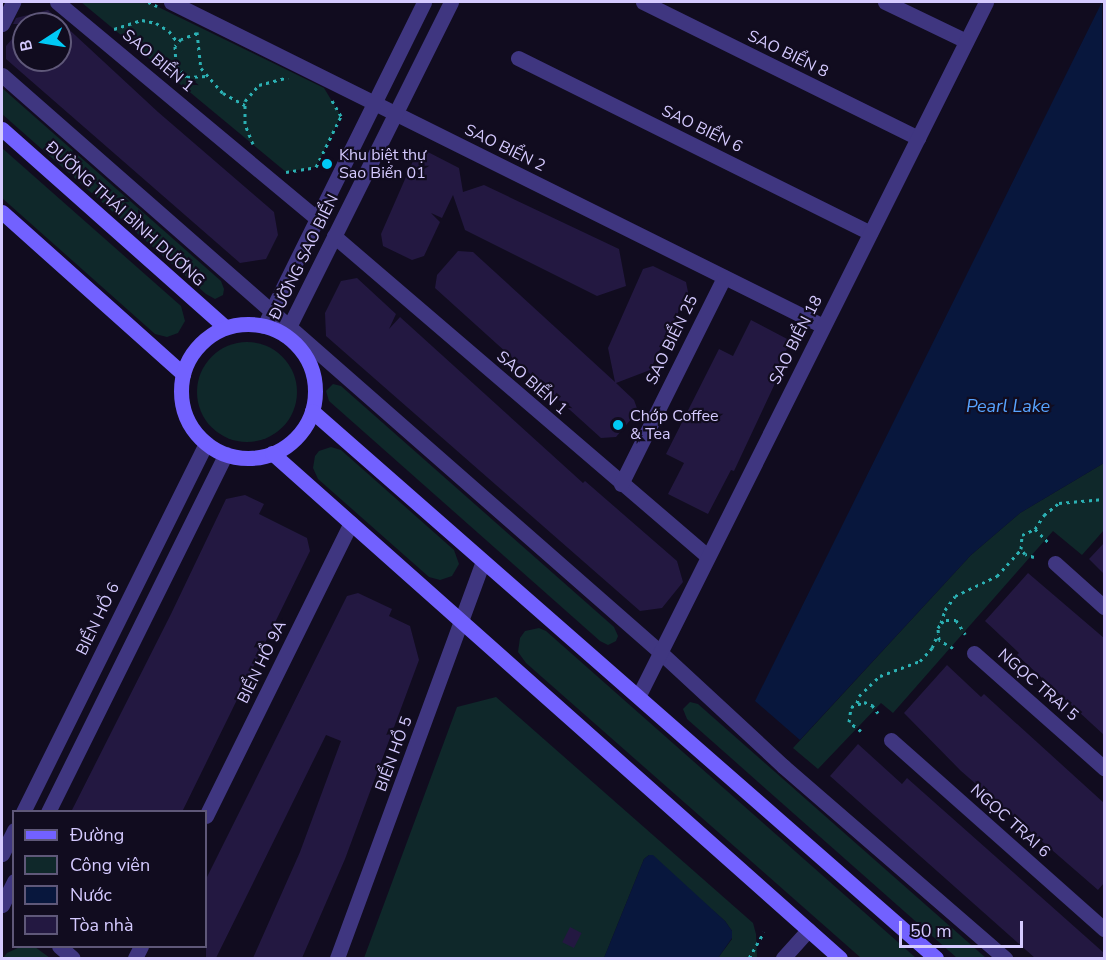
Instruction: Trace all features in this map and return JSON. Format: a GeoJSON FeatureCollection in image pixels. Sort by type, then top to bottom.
{"type":"FeatureCollection","features":[{"type":"Feature","properties":{"kind":"main road","name":"ĐƯỜNG THÁI BÌNH DƯƠNG"},"geometry":{"type":"LineString","coordinates":[[2,129],[225,327]]}},
{"type":"Feature","properties":{"kind":"main road"},"geometry":{"type":"LineString","coordinates":[[2,212],[183,374]]}},
{"type":"Feature","properties":{"kind":"main road"},"geometry":{"type":"LineString","coordinates":[[241,323],[264,326],[287,331],[302,351],[313,374],[315,386],[312,411],[297,436],[272,453],[250,458],[226,454],[206,443],[186,417],[181,390],[183,374],[198,345],[225,327],[241,323]]}},
{"type":"Feature","properties":{"kind":"main road"},"geometry":{"type":"LineString","coordinates":[[312,411],[483,562],[639,695],[936,958]]}},
{"type":"Feature","properties":{"kind":"main road"},"geometry":{"type":"LineString","coordinates":[[272,453],[840,958]]}},
{"type":"Feature","properties":{"kind":"street"},"geometry":{"type":"LineString","coordinates":[[2,24],[13,2]]}},
{"type":"Feature","properties":{"kind":"street","name":"SAO BIỂN 1"},"geometry":{"type":"LineString","coordinates":[[57,2],[317,219]]}},
{"type":"Feature","properties":{"kind":"street","name":"ĐƯỜNG SAO BIỂN"},"geometry":{"type":"LineString","coordinates":[[264,326],[424,2]]}},
{"type":"Feature","properties":{"kind":"street","name":"ĐƯỜNG SAO BIỂN"},"geometry":{"type":"LineString","coordinates":[[287,331],[451,2]]}},
{"type":"Feature","properties":{"kind":"street","name":"SAO BIỂN 8"},"geometry":{"type":"LineString","coordinates":[[643,2],[918,138]]}},
{"type":"Feature","properties":{"kind":"street"},"geometry":{"type":"LineString","coordinates":[[885,2],[966,41]]}},
{"type":"Feature","properties":{"kind":"street","name":"SAO BIỂN 18"},"geometry":{"type":"LineString","coordinates":[[639,695],[986,2]]}},
{"type":"Feature","properties":{"kind":"street","name":"SAO BIỂN 2"},"geometry":{"type":"LineString","coordinates":[[165,4],[375,103],[823,326]]}},
{"type":"Feature","properties":{"kind":"street","name":"SAO BIỂN 6"},"geometry":{"type":"LineString","coordinates":[[518,58],[870,233]]}},
{"type":"Feature","properties":{"kind":"street"},"geometry":{"type":"LineString","coordinates":[[2,75],[272,310],[287,331],[660,652],[783,766],[1005,958]]}},
{"type":"Feature","properties":{"kind":"street","name":"SAO BIỂN 1"},"geometry":{"type":"LineString","coordinates":[[334,236],[621,484],[708,556]]}},
{"type":"Feature","properties":{"kind":"street","name":"SAO BIỂN 25"},"geometry":{"type":"LineString","coordinates":[[621,484],[724,277]]}},
{"type":"Feature","properties":{"kind":"street","name":"BIỂN HỒ 6"},"geometry":{"type":"LineString","coordinates":[[24,810],[206,443]]}},
{"type":"Feature","properties":{"kind":"street"},"geometry":{"type":"LineString","coordinates":[[49,810],[226,454]]}},
{"type":"Feature","properties":{"kind":"street","name":"BIỂN HỒ 9A"},"geometry":{"type":"LineString","coordinates":[[207,814],[351,524]]}},
{"type":"Feature","properties":{"kind":"street","name":"BIỂN HỒ 5"},"geometry":{"type":"LineString","coordinates":[[337,958],[483,562]]}},
{"type":"Feature","properties":{"kind":"street"},"geometry":{"type":"LineString","coordinates":[[1055,563],[1104,606]]}},
{"type":"Feature","properties":{"kind":"street","name":"NGỌC TRAI 5"},"geometry":{"type":"LineString","coordinates":[[974,653],[1104,768]]}},
{"type":"Feature","properties":{"kind":"street","name":"NGỌC TRAI 6"},"geometry":{"type":"LineString","coordinates":[[891,740],[1104,929]]}},
{"type":"Feature","properties":{"kind":"street"},"geometry":{"type":"LineString","coordinates":[[2,854],[12,834]]}},
{"type":"Feature","properties":{"kind":"street"},"geometry":{"type":"LineString","coordinates":[[5,903],[12,886]]}},
{"type":"Feature","properties":{"kind":"street"},"geometry":{"type":"LineString","coordinates":[[783,958],[808,930]]}},
{"type":"Feature","properties":{"kind":"street"},"geometry":{"type":"LineString","coordinates":[[61,948],[73,958]]}},
{"type":"Feature","properties":{"kind":"path"},"geometry":{"type":"LineString","coordinates":[[148,2],[165,4]]}},
{"type":"Feature","properties":{"kind":"path"},"geometry":{"type":"LineString","coordinates":[[114,29],[142,20],[156,23],[169,31],[178,43]]}},
{"type":"Feature","properties":{"kind":"path"},"geometry":{"type":"LineString","coordinates":[[198,26],[201,68],[223,93],[245,105]]}},
{"type":"Feature","properties":{"kind":"path"},"geometry":{"type":"LineString","coordinates":[[197,33],[178,43],[174,55],[181,73],[187,77],[207,76]]}},
{"type":"Feature","properties":{"kind":"path"},"geometry":{"type":"LineString","coordinates":[[261,151],[253,144],[245,124],[245,105],[252,91],[259,85],[297,75]]}},
{"type":"Feature","properties":{"kind":"path"},"geometry":{"type":"LineString","coordinates":[[278,165],[286,172],[316,167],[341,116],[330,98]]}},
{"type":"Feature","properties":{"kind":"path"},"geometry":{"type":"LineString","coordinates":[[861,731],[852,726],[848,717],[851,707],[880,676],[908,668],[920,661],[932,648],[945,610],[956,596],[997,576],[1021,549],[1022,535],[1035,529],[1044,515],[1059,503],[1104,499]]}},
{"type":"Feature","properties":{"kind":"path"},"geometry":{"type":"LineString","coordinates":[[1035,529],[1048,542]]}},
{"type":"Feature","properties":{"kind":"path"},"geometry":{"type":"LineString","coordinates":[[1021,549],[1025,554],[1034,557]]}},
{"type":"Feature","properties":{"kind":"path"},"geometry":{"type":"LineString","coordinates":[[941,623],[946,620],[956,620],[966,634]]}},
{"type":"Feature","properties":{"kind":"path"},"geometry":{"type":"LineString","coordinates":[[938,634],[943,644],[953,648]]}},
{"type":"Feature","properties":{"kind":"path"},"geometry":{"type":"LineString","coordinates":[[857,703],[868,703],[878,712]]}},
{"type":"Feature","properties":{"kind":"path"},"geometry":{"type":"LineString","coordinates":[[749,958],[764,932]]}},
{"type":"Feature","properties":{"kind":"green space"},"geometry":{"type":"Polygon","coordinates":[[[81,2],[148,2],[324,88],[341,116],[316,167],[286,172],[81,2]]]}},
{"type":"Feature","properties":{"kind":"green space"},"geometry":{"type":"Polygon","coordinates":[[[2,88],[221,281],[224,289],[223,295],[215,299],[206,294],[2,114],[2,88]]]}},
{"type":"Feature","properties":{"kind":"green space"},"geometry":{"type":"Polygon","coordinates":[[[2,148],[181,306],[185,321],[178,333],[167,337],[155,334],[2,198],[2,148]]]}},
{"type":"Feature","properties":{"kind":"green space"},"geometry":{"type":"Polygon","coordinates":[[[237,342],[257,342],[283,356],[294,373],[297,392],[294,411],[283,428],[257,442],[237,442],[219,434],[205,420],[197,402],[197,382],[205,364],[219,350],[237,342]]]}},
{"type":"Feature","properties":{"kind":"green space"},"geometry":{"type":"Polygon","coordinates":[[[333,384],[341,386],[614,627],[618,636],[616,641],[608,645],[600,641],[329,401],[326,391],[333,384]]]}},
{"type":"Feature","properties":{"kind":"green space"},"geometry":{"type":"Polygon","coordinates":[[[331,447],[341,450],[454,550],[459,564],[452,576],[440,580],[429,577],[318,479],[313,468],[315,456],[319,451],[331,447]]]}},
{"type":"Feature","properties":{"kind":"green space"},"geometry":{"type":"Polygon","coordinates":[[[1104,463],[1104,530],[1082,555],[1053,531],[893,713],[881,703],[818,769],[793,748],[971,555],[1020,513],[1104,463]]]}},
{"type":"Feature","properties":{"kind":"green space"},"geometry":{"type":"Polygon","coordinates":[[[539,628],[546,631],[916,958],[861,958],[526,663],[518,652],[520,638],[525,631],[539,628]]]}},
{"type":"Feature","properties":{"kind":"green space"},"geometry":{"type":"Polygon","coordinates":[[[496,697],[753,923],[757,958],[718,958],[732,939],[732,931],[725,921],[649,855],[644,859],[604,958],[364,958],[457,707],[496,697]]]}},
{"type":"Feature","properties":{"kind":"green space"},"geometry":{"type":"Polygon","coordinates":[[[690,702],[698,704],[986,958],[957,958],[687,719],[683,709],[690,702]]]}},
{"type":"Feature","properties":{"kind":"green space"},"geometry":{"type":"Polygon","coordinates":[[[18,948],[36,948],[50,958],[3,958],[7,953],[18,948]]]}},
{"type":"Feature","properties":{"kind":"water","name":"Pearl Lake"},"geometry":{"type":"Polygon","coordinates":[[[1102,2],[1104,463],[1020,513],[971,555],[800,740],[755,701],[1102,2]]]}},
{"type":"Feature","properties":{"kind":"water"},"geometry":{"type":"Polygon","coordinates":[[[653,855],[725,921],[732,931],[732,938],[718,958],[604,958],[644,859],[653,855]]]}},
{"type":"Feature","properties":{"kind":"building"},"geometry":{"type":"Polygon","coordinates":[[[72,32],[158,112],[274,212],[278,235],[266,259],[240,263],[21,72],[72,72],[72,32]]]}},
{"type":"Feature","properties":{"kind":"building"},"geometry":{"type":"Polygon","coordinates":[[[12,39],[12,64],[6,59],[6,46],[12,39]]]}},
{"type":"Feature","properties":{"kind":"building"},"geometry":{"type":"Polygon","coordinates":[[[426,151],[459,168],[463,192],[484,185],[619,249],[626,286],[597,296],[465,230],[453,195],[442,218],[431,213],[440,222],[424,256],[412,260],[383,246],[381,234],[416,154],[426,151]]]}},
{"type":"Feature","properties":{"kind":"building"},"geometry":{"type":"Polygon","coordinates":[[[458,251],[473,252],[615,382],[608,348],[643,269],[653,266],[686,282],[688,292],[650,370],[616,383],[634,400],[638,411],[616,437],[601,438],[435,288],[437,275],[458,251]]]}},
{"type":"Feature","properties":{"kind":"building"},"geometry":{"type":"Polygon","coordinates":[[[357,278],[396,314],[389,329],[400,317],[583,483],[585,481],[677,561],[683,582],[662,608],[640,611],[326,336],[325,313],[341,281],[357,278]]]}},
{"type":"Feature","properties":{"kind":"building"},"geometry":{"type":"Polygon","coordinates":[[[751,320],[791,341],[774,374],[778,377],[734,471],[731,470],[708,514],[668,494],[684,463],[666,454],[719,349],[733,356],[751,320]]]}},
{"type":"Feature","properties":{"kind":"building"},"geometry":{"type":"Polygon","coordinates":[[[245,495],[264,504],[259,514],[307,538],[310,551],[183,810],[72,810],[171,614],[226,499],[245,495]]]}},
{"type":"Feature","properties":{"kind":"building"},"geometry":{"type":"Polygon","coordinates":[[[1104,543],[1104,574],[1089,559],[1104,543]]]}},
{"type":"Feature","properties":{"kind":"building"},"geometry":{"type":"Polygon","coordinates":[[[1028,573],[1104,638],[1104,735],[1017,655],[1019,653],[985,621],[1028,573]]]}},
{"type":"Feature","properties":{"kind":"building"},"geometry":{"type":"Polygon","coordinates":[[[358,593],[392,609],[389,616],[410,626],[419,660],[345,859],[302,958],[253,958],[300,852],[341,741],[326,735],[216,958],[206,958],[207,877],[347,596],[358,593]]]}},
{"type":"Feature","properties":{"kind":"building"},"geometry":{"type":"Polygon","coordinates":[[[947,665],[981,697],[984,694],[1104,803],[1104,883],[1098,890],[961,771],[904,713],[947,665]]]}},
{"type":"Feature","properties":{"kind":"building"},"geometry":{"type":"Polygon","coordinates":[[[858,744],[902,784],[907,778],[1104,953],[1104,958],[1035,958],[830,776],[858,744]]]}},
{"type":"Feature","properties":{"kind":"building"},"geometry":{"type":"Polygon","coordinates":[[[570,927],[582,933],[574,948],[562,942],[570,927]]]}},
{"type":"Feature","properties":{"kind":"place","name":"Khu biệt thự Sao Biển 01"},"geometry":{"type":"Point","coordinates":[327,164]}},
{"type":"Feature","properties":{"kind":"place","name":"Chớp Coffee & Tea"},"geometry":{"type":"Point","coordinates":[618,425]}}]}
